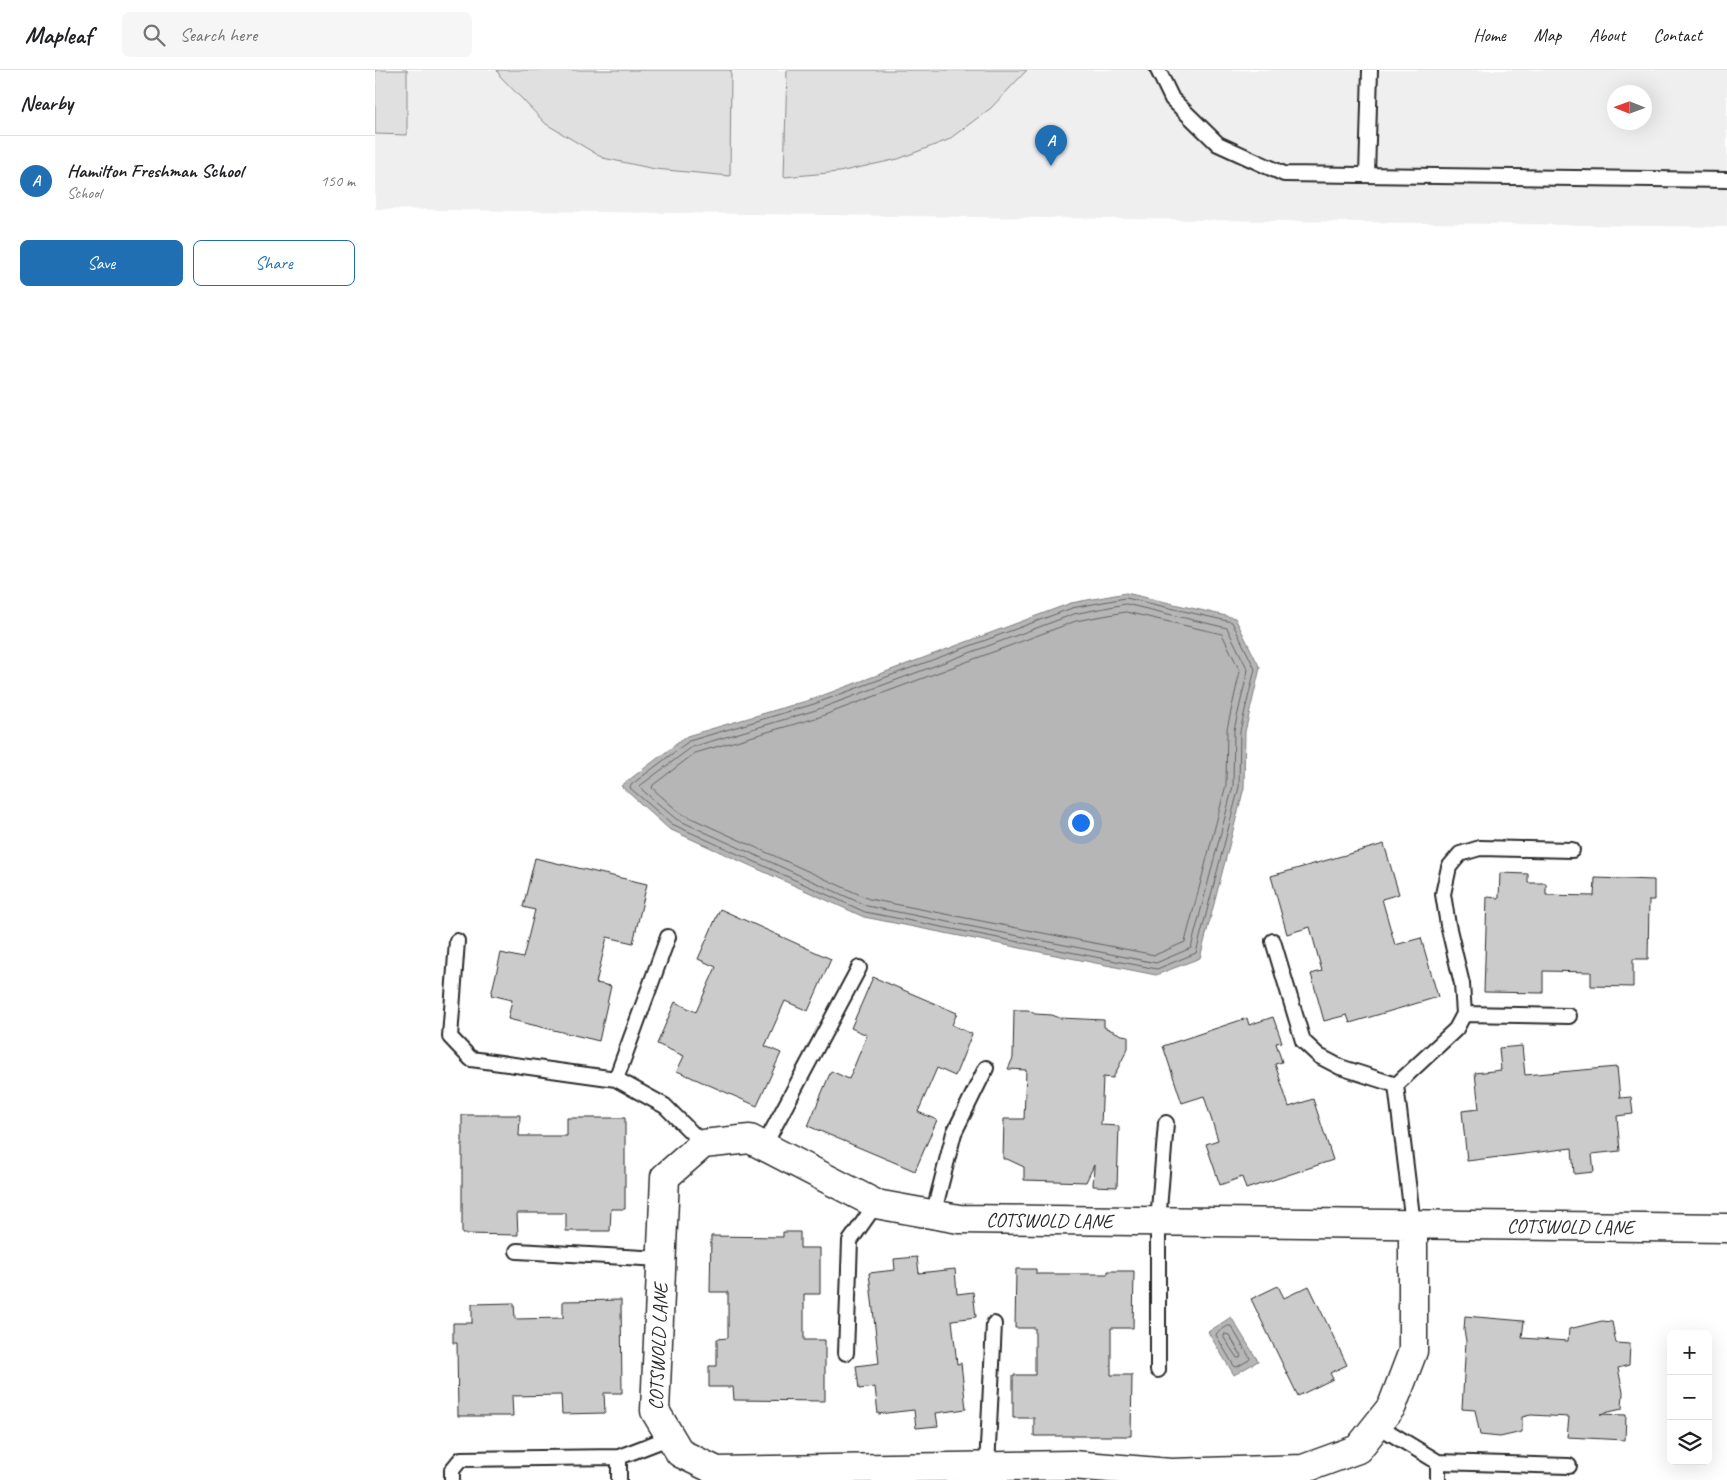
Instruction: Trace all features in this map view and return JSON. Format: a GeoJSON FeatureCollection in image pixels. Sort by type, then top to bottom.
{"type":"FeatureCollection","features":[{"type":"Feature","properties":{"kind":"street","name":"COTSWOLD LANE"},"geometry":{"type":"LineString","coordinates":[[1413,1224],[1413,1351],[1392,1406],[1358,1449],[1303,1469],[1262,1475],[1121,1474],[1072,1465],[987,1466],[954,1474],[792,1475],[717,1471],[680,1453],[655,1411],[665,1177],[703,1144],[750,1139],[876,1204],[959,1220],[1413,1224],[1727,1228]]}},
{"type":"Feature","properties":{"kind":"lane"},"geometry":{"type":"LineString","coordinates":[[1158,70],[1172,99],[1218,144],[1284,174],[1727,180]]}},
{"type":"Feature","properties":{"kind":"lane"},"geometry":{"type":"LineString","coordinates":[[1367,175],[1370,70]]}},
{"type":"Feature","properties":{"kind":"lane"},"geometry":{"type":"LineString","coordinates":[[1396,1085],[1456,1029],[1464,1014],[1462,984],[1448,925],[1443,894],[1449,867],[1460,854],[1480,848],[1571,850]]}},
{"type":"Feature","properties":{"kind":"lane"},"geometry":{"type":"LineString","coordinates":[[616,1079],[667,937]]}},
{"type":"Feature","properties":{"kind":"lane"},"geometry":{"type":"LineString","coordinates":[[457,941],[450,1037],[471,1059],[616,1079],[665,1106],[703,1144]]}},
{"type":"Feature","properties":{"kind":"lane"},"geometry":{"type":"LineString","coordinates":[[1273,941],[1303,1041],[1319,1056],[1340,1067],[1396,1085]]}},
{"type":"Feature","properties":{"kind":"lane"},"geometry":{"type":"LineString","coordinates":[[764,1146],[859,968]]}},
{"type":"Feature","properties":{"kind":"lane"},"geometry":{"type":"LineString","coordinates":[[1464,1014],[1569,1016]]}},
{"type":"Feature","properties":{"kind":"lane"},"geometry":{"type":"LineString","coordinates":[[933,1215],[954,1133],[986,1068]]}},
{"type":"Feature","properties":{"kind":"lane"},"geometry":{"type":"LineString","coordinates":[[1396,1085],[1413,1224]]}},
{"type":"Feature","properties":{"kind":"lane"},"geometry":{"type":"LineString","coordinates":[[1158,1370],[1158,1222],[1166,1123]]}},
{"type":"Feature","properties":{"kind":"lane"},"geometry":{"type":"LineString","coordinates":[[846,1353],[851,1241],[876,1204]]}},
{"type":"Feature","properties":{"kind":"lane"},"geometry":{"type":"LineString","coordinates":[[517,1251],[661,1259]]}},
{"type":"Feature","properties":{"kind":"lane"},"geometry":{"type":"LineString","coordinates":[[987,1466],[994,1324]]}},
{"type":"Feature","properties":{"kind":"lane"},"geometry":{"type":"LineString","coordinates":[[1377,1424],[1438,1462],[1569,1466]]}},
{"type":"Feature","properties":{"kind":"lane"},"geometry":{"type":"LineString","coordinates":[[453,1480],[453,1470],[461,1459],[619,1457],[671,1437]]}},
{"type":"Feature","properties":{"kind":"lane"},"geometry":{"type":"LineString","coordinates":[[619,1457],[619,1480]]}},
{"type":"Feature","properties":{"kind":"lane"},"geometry":{"type":"LineString","coordinates":[[1438,1462],[1438,1480]]}},
{"type":"Feature","properties":{"kind":"shaded area"},"geometry":{"type":"Polygon","coordinates":[[[375,70],[1727,70],[1727,227],[375,209],[375,70]]]}},
{"type":"Feature","properties":{"kind":"shaded area"},"geometry":{"type":"Polygon","coordinates":[[[375,70],[407,70],[407,135],[375,134],[375,70]]]}},
{"type":"Feature","properties":{"kind":"shaded area"},"geometry":{"type":"Polygon","coordinates":[[[497,70],[731,70],[730,176],[655,169],[603,158],[546,124],[500,76],[497,70]]]}},
{"type":"Feature","properties":{"kind":"shaded area"},"geometry":{"type":"Polygon","coordinates":[[[787,70],[1027,70],[991,108],[948,140],[898,159],[839,172],[784,177],[787,70]]]}},
{"type":"Feature","properties":{"kind":"water"},"geometry":{"type":"Polygon","coordinates":[[[1126,593],[1235,618],[1260,668],[1245,732],[1244,788],[1200,958],[1156,975],[864,917],[669,829],[621,786],[687,736],[813,699],[1071,603],[1126,593]]]}},
{"type":"Feature","properties":{"kind":"water"},"geometry":{"type":"Polygon","coordinates":[[[1231,1317],[1258,1361],[1234,1375],[1208,1332],[1231,1317]]]}},
{"type":"Feature","properties":{"kind":"building"},"geometry":{"type":"Polygon","coordinates":[[[1384,844],[1399,894],[1382,899],[1395,945],[1421,938],[1438,997],[1350,1023],[1347,1015],[1324,1021],[1311,974],[1322,971],[1310,927],[1287,934],[1271,876],[1384,844]]]}},
{"type":"Feature","properties":{"kind":"building"},"geometry":{"type":"Polygon","coordinates":[[[535,858],[647,884],[633,943],[607,937],[596,983],[611,986],[599,1041],[508,1019],[512,1000],[491,995],[501,953],[523,958],[535,910],[523,907],[535,858]]]}},
{"type":"Feature","properties":{"kind":"building"},"geometry":{"type":"Polygon","coordinates":[[[1500,873],[1528,874],[1528,883],[1546,883],[1546,895],[1594,896],[1595,878],[1654,880],[1654,900],[1649,900],[1648,959],[1633,959],[1633,987],[1591,986],[1591,972],[1543,971],[1543,993],[1484,992],[1487,897],[1499,898],[1500,873]]]}},
{"type":"Feature","properties":{"kind":"building"},"geometry":{"type":"Polygon","coordinates":[[[720,909],[831,959],[808,1011],[785,1001],[765,1046],[781,1053],[757,1106],[677,1071],[684,1056],[657,1044],[675,1002],[696,1012],[716,967],[698,959],[720,909]]]}},
{"type":"Feature","properties":{"kind":"building"},"geometry":{"type":"Polygon","coordinates":[[[873,977],[957,1013],[952,1025],[972,1034],[955,1076],[937,1068],[918,1112],[937,1120],[915,1171],[808,1126],[831,1071],[849,1079],[867,1035],[851,1028],[873,977]]]}},
{"type":"Feature","properties":{"kind":"building"},"geometry":{"type":"Polygon","coordinates":[[[1014,1010],[1028,1010],[1035,1014],[1052,1015],[1060,1018],[1104,1020],[1104,1027],[1128,1036],[1128,1048],[1113,1078],[1103,1077],[1101,1125],[1119,1126],[1117,1187],[1093,1186],[1094,1165],[1086,1182],[1024,1180],[1024,1167],[1003,1159],[1004,1119],[1024,1119],[1026,1070],[1008,1069],[1013,1058],[1014,1010]]]}},
{"type":"Feature","properties":{"kind":"building"},"geometry":{"type":"Polygon","coordinates":[[[1273,1017],[1282,1042],[1276,1043],[1282,1062],[1275,1064],[1289,1107],[1313,1099],[1333,1160],[1246,1189],[1242,1177],[1220,1185],[1206,1144],[1218,1140],[1204,1096],[1182,1103],[1163,1046],[1247,1018],[1249,1025],[1273,1017]]]}},
{"type":"Feature","properties":{"kind":"building"},"geometry":{"type":"Polygon","coordinates":[[[1522,1046],[1525,1075],[1617,1067],[1620,1098],[1631,1097],[1633,1114],[1617,1116],[1620,1151],[1592,1154],[1594,1172],[1574,1174],[1572,1148],[1467,1161],[1462,1111],[1479,1109],[1475,1073],[1501,1070],[1499,1048],[1522,1046]]]}},
{"type":"Feature","properties":{"kind":"building"},"geometry":{"type":"Polygon","coordinates":[[[462,1115],[520,1115],[519,1136],[567,1136],[567,1118],[625,1118],[625,1209],[611,1209],[610,1231],[566,1231],[566,1213],[517,1213],[518,1235],[462,1234],[462,1115]]]}},
{"type":"Feature","properties":{"kind":"building"},"geometry":{"type":"Polygon","coordinates":[[[783,1232],[800,1232],[800,1248],[820,1248],[820,1294],[804,1294],[804,1340],[825,1340],[825,1401],[734,1400],[733,1387],[709,1387],[709,1366],[717,1366],[717,1339],[728,1338],[728,1292],[710,1292],[711,1236],[783,1237],[783,1232]]]}},
{"type":"Feature","properties":{"kind":"building"},"geometry":{"type":"Polygon","coordinates":[[[917,1257],[919,1273],[955,1269],[957,1294],[973,1292],[976,1317],[952,1320],[957,1364],[961,1363],[966,1409],[936,1413],[938,1426],[916,1428],[914,1410],[878,1414],[875,1387],[859,1389],[856,1366],[879,1363],[869,1273],[895,1270],[894,1259],[917,1257]]]}},
{"type":"Feature","properties":{"kind":"building"},"geometry":{"type":"Polygon","coordinates":[[[1016,1269],[1036,1269],[1036,1274],[1108,1274],[1108,1271],[1134,1271],[1133,1328],[1111,1328],[1111,1375],[1132,1375],[1131,1436],[1034,1436],[1034,1418],[1013,1418],[1013,1375],[1035,1375],[1035,1328],[1015,1328],[1016,1269]]]}},
{"type":"Feature","properties":{"kind":"building"},"geometry":{"type":"Polygon","coordinates":[[[1278,1286],[1284,1298],[1309,1286],[1347,1365],[1330,1373],[1333,1379],[1298,1396],[1251,1299],[1278,1286]]]}},
{"type":"Feature","properties":{"kind":"building"},"geometry":{"type":"Polygon","coordinates":[[[621,1300],[622,1393],[604,1393],[605,1413],[562,1414],[561,1395],[512,1396],[513,1416],[458,1416],[457,1343],[453,1343],[453,1323],[472,1323],[472,1304],[514,1303],[515,1319],[563,1318],[563,1301],[621,1300]]]}},
{"type":"Feature","properties":{"kind":"building"},"geometry":{"type":"Polygon","coordinates":[[[1465,1316],[1524,1321],[1522,1338],[1568,1341],[1569,1329],[1602,1321],[1612,1322],[1616,1343],[1630,1344],[1629,1365],[1618,1368],[1623,1392],[1622,1409],[1600,1414],[1626,1415],[1625,1440],[1567,1437],[1569,1417],[1531,1415],[1522,1417],[1522,1432],[1500,1437],[1480,1435],[1475,1410],[1462,1409],[1466,1341],[1464,1330],[1465,1316]]]}},
{"type":"Feature","properties":{"kind":"place","name":"Hamilton Freshman School"},"geometry":{"type":"Point","coordinates":[1051,166]}}]}
